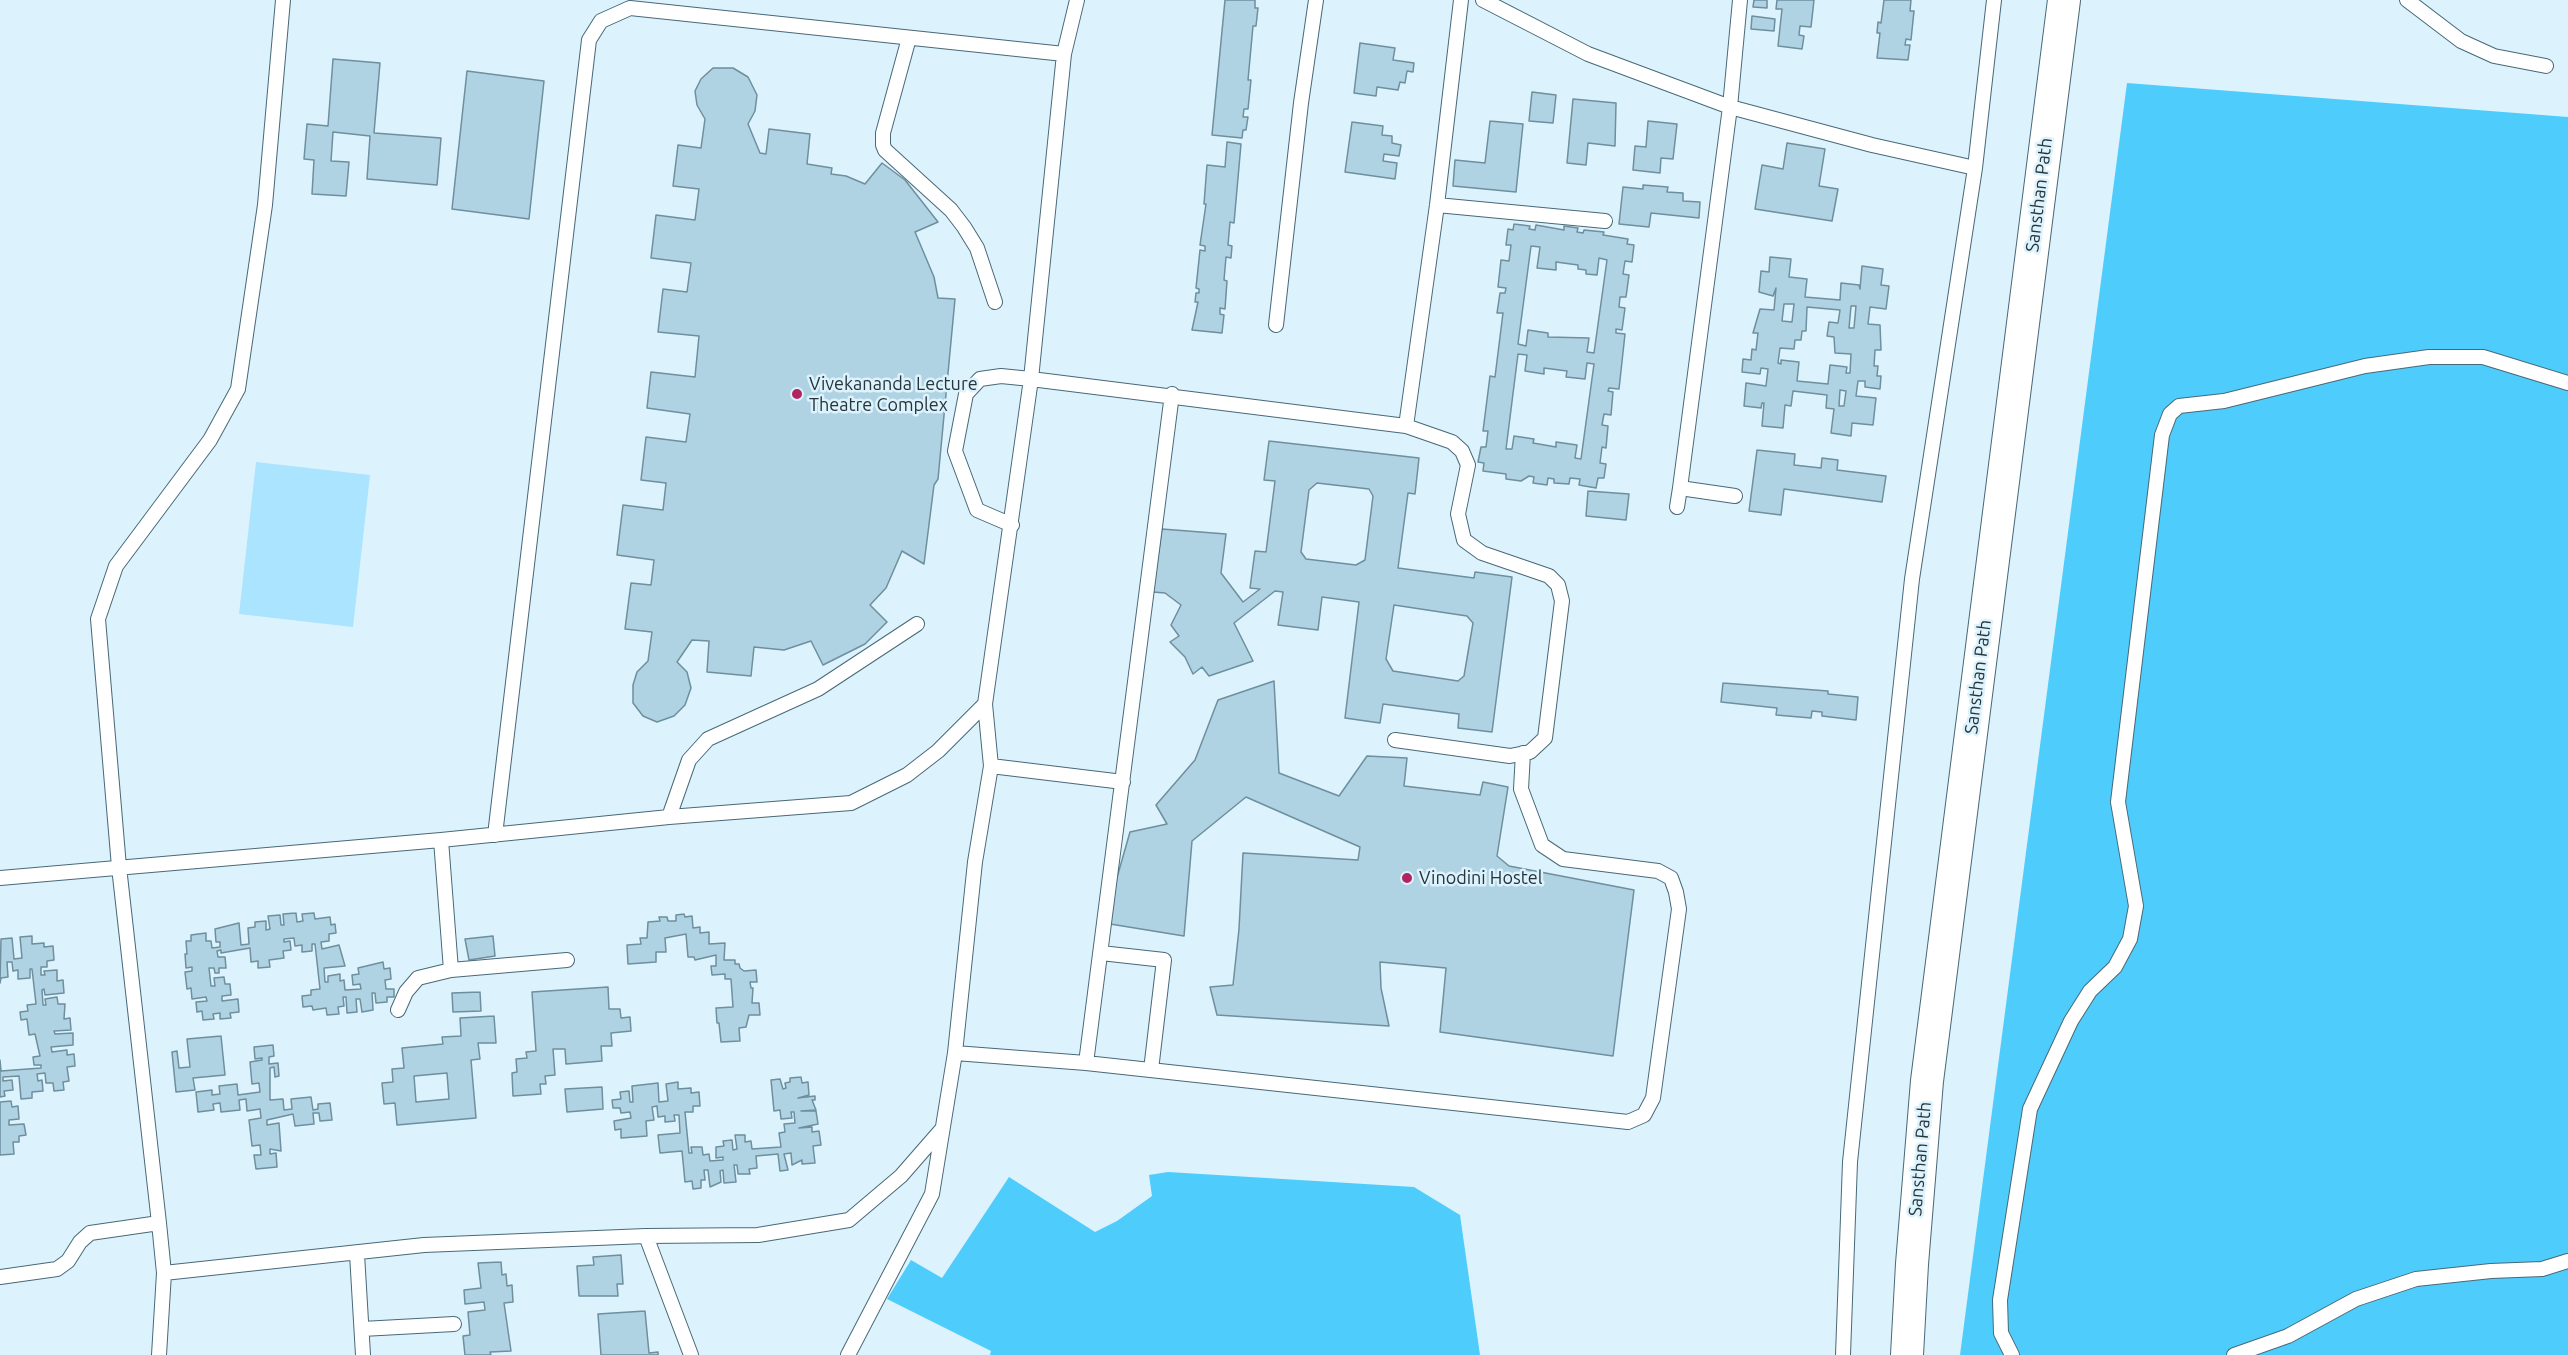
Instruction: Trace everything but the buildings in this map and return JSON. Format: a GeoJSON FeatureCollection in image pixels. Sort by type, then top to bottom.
{"type":"FeatureCollection","features":[{"type":"Feature","properties":{"kind":"street","name":"Sansthan Path"},"geometry":{"type":"LineString","coordinates":[[1908,1355],[1912,1264],[1927,1081],[2064,0]]}},
{"type":"Feature","properties":{"kind":"lane"},"geometry":{"type":"LineString","coordinates":[[159,1355],[164,1273],[119,867],[98,619],[116,566],[210,440],[238,389],[265,205],[283,0]]}},
{"type":"Feature","properties":{"kind":"lane"},"geometry":{"type":"LineString","coordinates":[[848,1355],[932,1194],[955,1053],[975,862],[991,766],[985,704],[1031,379],[1064,54],[1077,0]]}},
{"type":"Feature","properties":{"kind":"lane"},"geometry":{"type":"LineString","coordinates":[[1276,325],[1301,103],[1316,0]]}},
{"type":"Feature","properties":{"kind":"lane"},"geometry":{"type":"LineString","coordinates":[[1406,426],[1437,205],[1461,0]]}},
{"type":"Feature","properties":{"kind":"lane"},"geometry":{"type":"LineString","coordinates":[[1483,0],[1588,54],[1730,107],[1872,145],[1975,168]]}},
{"type":"Feature","properties":{"kind":"lane"},"geometry":{"type":"LineString","coordinates":[[1677,507],[1730,107],[1740,0]]}},
{"type":"Feature","properties":{"kind":"lane"},"geometry":{"type":"LineString","coordinates":[[1843,1355],[1850,1162],[1912,579],[1975,168],[1994,0]]}},
{"type":"Feature","properties":{"kind":"lane"},"geometry":{"type":"LineString","coordinates":[[2407,0],[2461,41],[2494,56],[2546,66]]}},
{"type":"Feature","properties":{"kind":"lane"},"geometry":{"type":"LineString","coordinates":[[495,835],[589,40],[601,21],[630,8],[1064,54]]}},
{"type":"Feature","properties":{"kind":"lane"},"geometry":{"type":"LineString","coordinates":[[909,38],[883,133],[882,145],[951,210],[964,227],[977,248],[995,302]]}},
{"type":"Feature","properties":{"kind":"lane"},"geometry":{"type":"LineString","coordinates":[[1437,205],[1605,221]]}},
{"type":"Feature","properties":{"kind":"lane"},"geometry":{"type":"LineString","coordinates":[[2012,1355],[2001,1334],[2000,1299],[2030,1109],[2071,1021],[2090,991],[2115,967],[2130,939],[2136,906],[2118,802],[2162,435],[2170,414],[2179,406],[2224,402],[2365,366],[2429,357],[2482,357],[2568,383]]}},
{"type":"Feature","properties":{"kind":"lane"},"geometry":{"type":"LineString","coordinates":[[1012,525],[976,510],[955,451],[966,394],[980,379],[1001,376],[1172,394],[1406,426],[1452,442],[1462,451],[1468,465],[1458,514],[1464,540],[1482,553],[1549,576],[1558,585],[1562,602],[1545,738],[1530,752],[1510,756],[1395,740]]}},
{"type":"Feature","properties":{"kind":"lane"},"geometry":{"type":"LineString","coordinates":[[1086,1063],[1172,394]]}},
{"type":"Feature","properties":{"kind":"lane"},"geometry":{"type":"LineString","coordinates":[[1680,488],[1735,496]]}},
{"type":"Feature","properties":{"kind":"lane"},"geometry":{"type":"LineString","coordinates":[[669,817],[689,760],[708,739],[818,689],[917,624]]}},
{"type":"Feature","properties":{"kind":"lane"},"geometry":{"type":"LineString","coordinates":[[0,878],[441,840],[669,817],[851,803],[908,775],[938,751],[985,704]]}},
{"type":"Feature","properties":{"kind":"lane"},"geometry":{"type":"LineString","coordinates":[[955,1053],[1086,1063],[1628,1122],[1644,1115],[1653,1098],[1679,909],[1676,892],[1671,878],[1658,871],[1563,859],[1542,845],[1521,789],[1523,753]]}},
{"type":"Feature","properties":{"kind":"lane"},"geometry":{"type":"LineString","coordinates":[[991,766],[1123,782]]}},
{"type":"Feature","properties":{"kind":"lane"},"geometry":{"type":"LineString","coordinates":[[441,840],[451,970]]}},
{"type":"Feature","properties":{"kind":"lane"},"geometry":{"type":"LineString","coordinates":[[1101,953],[1164,960],[1151,1070]]}},
{"type":"Feature","properties":{"kind":"lane"},"geometry":{"type":"LineString","coordinates":[[398,1010],[406,992],[418,978],[451,970],[567,960]]}},
{"type":"Feature","properties":{"kind":"lane"},"geometry":{"type":"LineString","coordinates":[[164,1273],[424,1245],[646,1236],[758,1235],[849,1220],[901,1176],[943,1127]]}},
{"type":"Feature","properties":{"kind":"lane"},"geometry":{"type":"LineString","coordinates":[[0,1277],[57,1269],[68,1261],[80,1242],[90,1233],[159,1223]]}},
{"type":"Feature","properties":{"kind":"lane"},"geometry":{"type":"LineString","coordinates":[[646,1236],[691,1355]]}},
{"type":"Feature","properties":{"kind":"lane"},"geometry":{"type":"LineString","coordinates":[[357,1254],[363,1355]]}},
{"type":"Feature","properties":{"kind":"lane"},"geometry":{"type":"LineString","coordinates":[[2234,1355],[2288,1336],[2356,1299],[2416,1279],[2492,1271],[2542,1269],[2568,1261]]}},
{"type":"Feature","properties":{"kind":"lane"},"geometry":{"type":"LineString","coordinates":[[362,1329],[454,1324]]}},
{"type":"Feature","properties":{"kind":"shaded area"},"geometry":{"type":"Polygon","coordinates":[[[2127,83],[2568,117],[2568,1355],[1960,1355],[2127,83]]]}},
{"type":"Feature","properties":{"kind":"shaded area"},"geometry":{"type":"Polygon","coordinates":[[[256,462],[370,475],[353,627],[239,614],[256,462]]]}},
{"type":"Feature","properties":{"kind":"shaded area"},"geometry":{"type":"Polygon","coordinates":[[[1168,1172],[1414,1187],[1460,1215],[1480,1355],[990,1355],[991,1351],[887,1299],[911,1260],[942,1278],[1009,1177],[1095,1232],[1117,1221],[1152,1196],[1149,1175],[1168,1172]]]}},
{"type":"Feature","properties":{"kind":"place","name":"Vivekananda Lecture Theatre Complex"},"geometry":{"type":"Point","coordinates":[797,394]}},
{"type":"Feature","properties":{"kind":"place","name":"Vinodini Hostel"},"geometry":{"type":"Point","coordinates":[1407,878]}}]}
